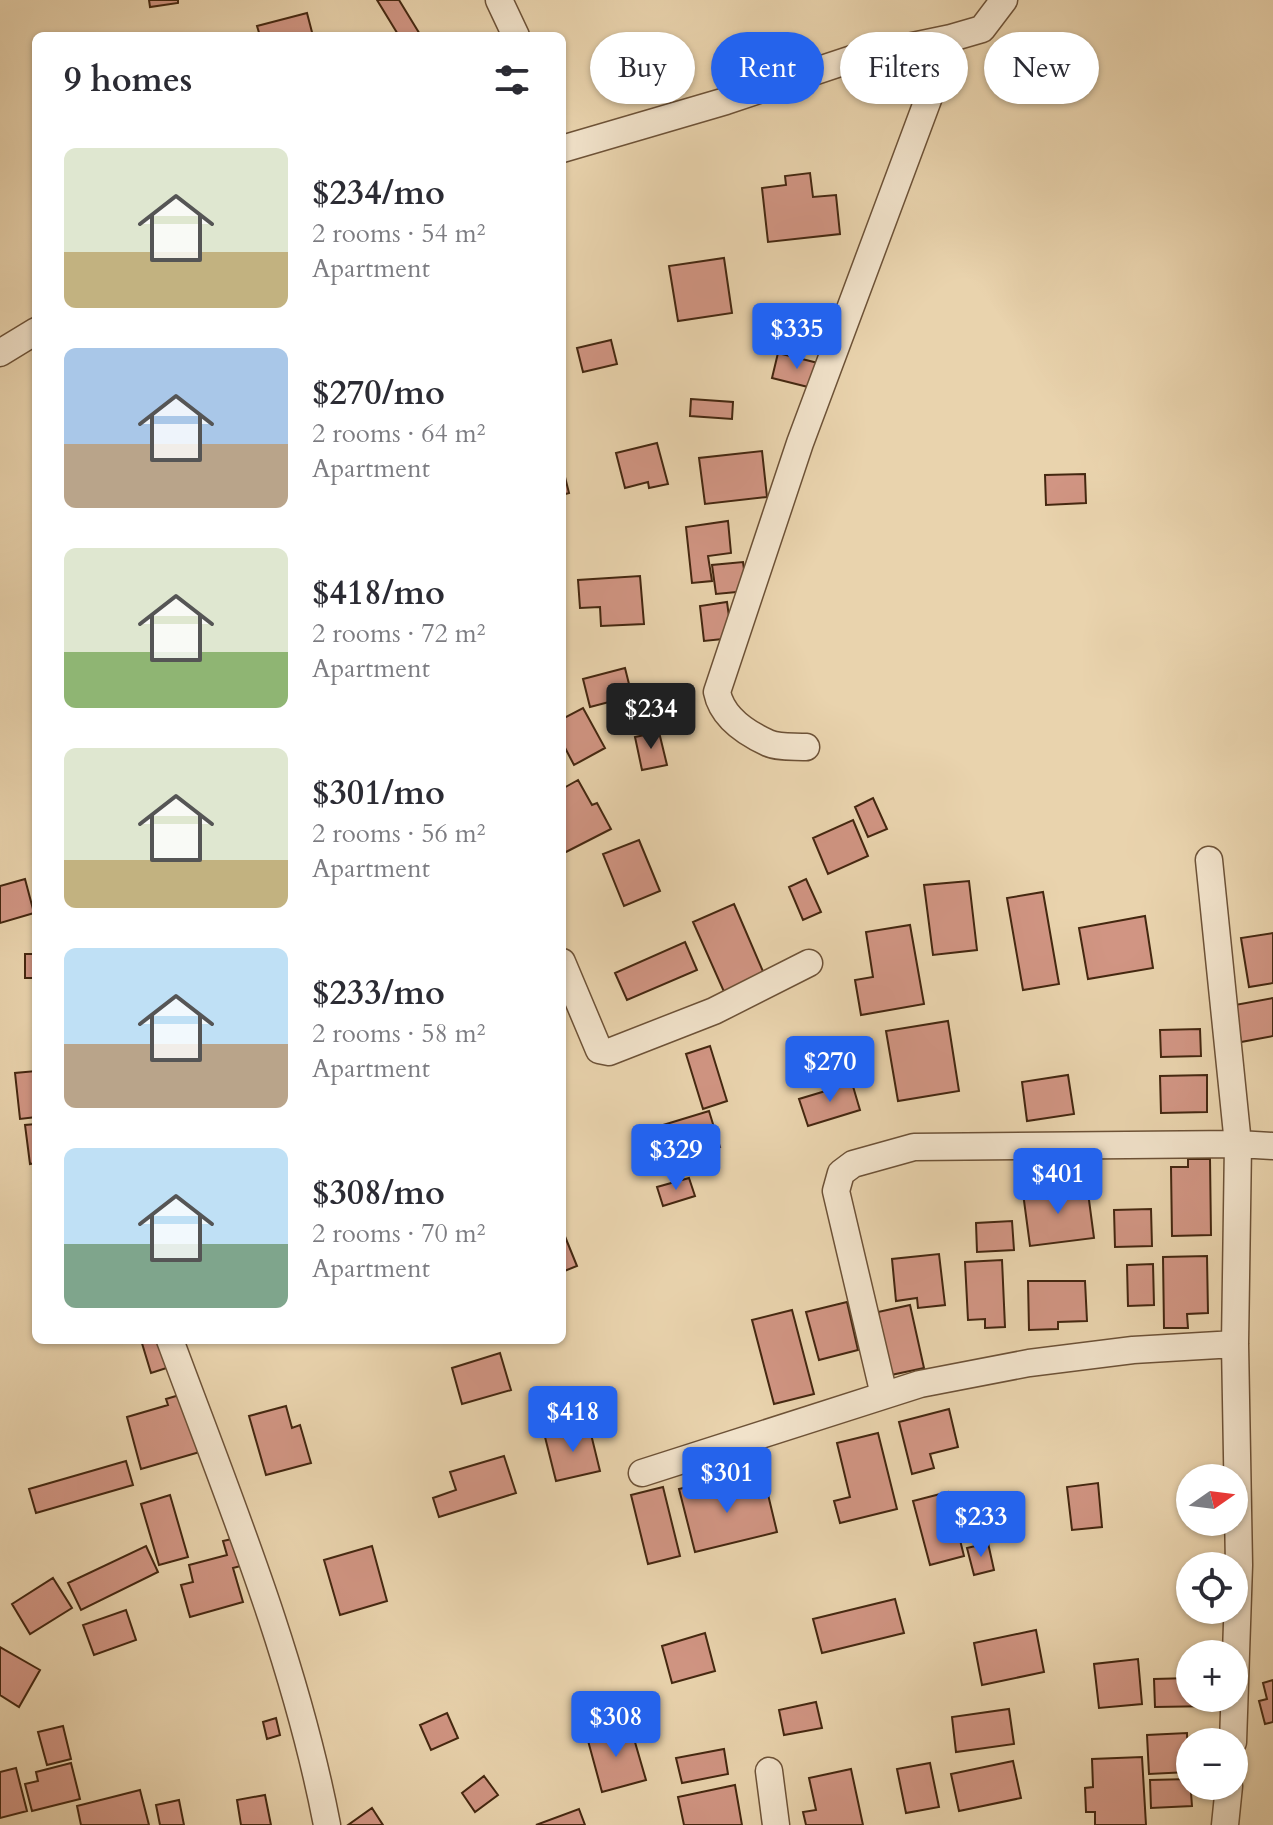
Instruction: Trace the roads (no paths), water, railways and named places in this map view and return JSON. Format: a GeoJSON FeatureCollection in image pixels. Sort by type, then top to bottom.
{"type":"FeatureCollection","features":[{"type":"Feature","properties":{"kind":"street"},"geometry":{"type":"LineString","coordinates":[[499,0],[514,32]]}},
{"type":"Feature","properties":{"kind":"street"},"geometry":{"type":"LineString","coordinates":[[968,33],[982,29],[1004,0]]}},
{"type":"Feature","properties":{"kind":"street"},"geometry":{"type":"LineString","coordinates":[[566,141],[726,101],[840,63]]}},
{"type":"Feature","properties":{"kind":"street"},"geometry":{"type":"LineString","coordinates":[[806,747],[770,745],[729,718],[719,703],[717,692],[800,443],[926,104]]}},
{"type":"Feature","properties":{"kind":"street"},"geometry":{"type":"LineString","coordinates":[[0,353],[32,333]]}},
{"type":"Feature","properties":{"kind":"street"},"geometry":{"type":"LineString","coordinates":[[1209,860],[1238,1144],[1235,1344],[1239,1565],[1233,1728]]}},
{"type":"Feature","properties":{"kind":"street"},"geometry":{"type":"LineString","coordinates":[[566,972],[599,1050],[609,1052],[714,1011],[809,963]]}},
{"type":"Feature","properties":{"kind":"street"},"geometry":{"type":"LineString","coordinates":[[884,1395],[836,1191],[841,1173],[853,1164],[914,1147],[1273,1146]]}},
{"type":"Feature","properties":{"kind":"street"},"geometry":{"type":"LineString","coordinates":[[171,1344],[257,1577],[315,1763],[327,1825]]}},
{"type":"Feature","properties":{"kind":"street"},"geometry":{"type":"LineString","coordinates":[[642,1473],[920,1384],[1029,1363],[1133,1350],[1235,1344]]}},
{"type":"Feature","properties":{"kind":"street"},"geometry":{"type":"LineString","coordinates":[[769,1771],[776,1825]]}},
{"type":"Feature","properties":{"kind":"street"},"geometry":{"type":"LineString","coordinates":[[1225,1825],[1228,1800]]}}]}
